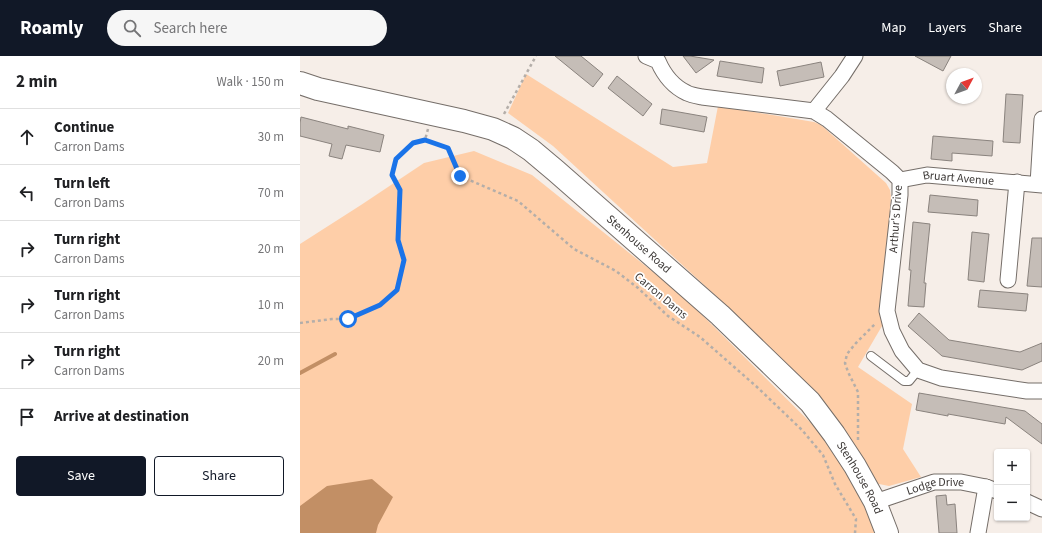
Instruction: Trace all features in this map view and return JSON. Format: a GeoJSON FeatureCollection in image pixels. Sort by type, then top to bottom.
{"type":"FeatureCollection","features":[{"type":"Feature","properties":{"kind":"street"},"geometry":{"type":"LineString","coordinates":[[814,111],[842,76],[855,56]]}},
{"type":"Feature","properties":{"kind":"street","name":"Arthur's Drive"},"geometry":{"type":"LineString","coordinates":[[654,58],[663,73],[675,86],[688,94],[814,111],[827,119],[900,180],[900,195],[887,311],[892,331],[902,351],[918,370],[940,378],[1042,391]]}},
{"type":"Feature","properties":{"kind":"street","name":"Stenhouse Road"},"geometry":{"type":"LineString","coordinates":[[300,83],[318,89],[464,120],[512,138],[531,150],[720,316],[810,402],[839,440],[855,466],[875,502],[887,533]]}},
{"type":"Feature","properties":{"kind":"street","name":"Bruart Avenue"},"geometry":{"type":"LineString","coordinates":[[900,180],[927,175],[1040,184],[1042,119]]}},
{"type":"Feature","properties":{"kind":"street"},"geometry":{"type":"LineString","coordinates":[[1008,280],[1017,182]]}},
{"type":"Feature","properties":{"kind":"street","name":"Lodge Drive"},"geometry":{"type":"LineString","coordinates":[[875,502],[934,482],[961,482],[991,489]]}},
{"type":"Feature","properties":{"kind":"street"},"geometry":{"type":"LineString","coordinates":[[978,533],[991,489]]}},
{"type":"Feature","properties":{"kind":"street"},"geometry":{"type":"LineString","coordinates":[[1030,503],[1042,509]]}},
{"type":"Feature","properties":{"kind":"lane"},"geometry":{"type":"LineString","coordinates":[[871,356],[904,381],[909,381],[918,370]]}},
{"type":"Feature","properties":{"kind":"path"},"geometry":{"type":"LineString","coordinates":[[504,114],[536,56]]}},
{"type":"Feature","properties":{"kind":"path"},"geometry":{"type":"LineString","coordinates":[[300,323],[332,319],[348,319],[380,305],[397,290],[404,260],[398,240],[400,190],[392,175],[396,159],[413,143],[425,140],[432,113]]}},
{"type":"Feature","properties":{"kind":"path","name":"Carron Dams"},"geometry":{"type":"LineString","coordinates":[[425,140],[448,148],[460,176],[518,201],[574,249],[616,271],[638,288],[668,316],[700,337],[758,388],[802,430],[823,455],[835,484],[856,518],[855,533]]}},
{"type":"Feature","properties":{"kind":"path"},"geometry":{"type":"LineString","coordinates":[[858,441],[858,392],[845,363],[847,354],[887,311]]}},
{"type":"Feature","properties":{"kind":"shaded area"},"geometry":{"type":"Polygon","coordinates":[[[526,74],[673,167],[707,163],[718,106],[814,122],[821,125],[886,183],[890,190],[891,197],[882,326],[858,367],[912,404],[903,449],[921,477],[889,486],[874,483],[817,397],[728,307],[553,146],[508,113],[526,74]]]}},
{"type":"Feature","properties":{"kind":"shaded area"},"geometry":{"type":"Polygon","coordinates":[[[474,151],[532,175],[683,296],[817,429],[854,479],[870,511],[874,533],[300,533],[300,244],[424,163],[474,151]]]}},
{"type":"Feature","properties":{"kind":"shaded area"},"geometry":{"type":"Polygon","coordinates":[[[372,479],[393,497],[378,525],[376,533],[300,533],[300,506],[327,486],[372,479]]]}},
{"type":"Feature","properties":{"kind":"building"},"geometry":{"type":"Polygon","coordinates":[[[555,56],[581,56],[603,74],[593,87],[555,56]]]}},
{"type":"Feature","properties":{"kind":"building"},"geometry":{"type":"Polygon","coordinates":[[[683,56],[690,56],[714,60],[696,73],[683,56]]]}},
{"type":"Feature","properties":{"kind":"building"},"geometry":{"type":"Polygon","coordinates":[[[915,56],[951,56],[943,71],[915,56]]]}},
{"type":"Feature","properties":{"kind":"building"},"geometry":{"type":"Polygon","coordinates":[[[720,61],[764,68],[762,83],[717,76],[720,61]]]}},
{"type":"Feature","properties":{"kind":"building"},"geometry":{"type":"Polygon","coordinates":[[[821,62],[824,77],[780,86],[777,71],[821,62]]]}},
{"type":"Feature","properties":{"kind":"building"},"geometry":{"type":"Polygon","coordinates":[[[617,76],[652,104],[643,116],[608,88],[617,76]]]}},
{"type":"Feature","properties":{"kind":"building"},"geometry":{"type":"Polygon","coordinates":[[[1006,94],[1023,95],[1020,143],[1003,142],[1006,94]]]}},
{"type":"Feature","properties":{"kind":"building"},"geometry":{"type":"Polygon","coordinates":[[[662,109],[707,117],[704,132],[660,124],[662,109]]]}},
{"type":"Feature","properties":{"kind":"building"},"geometry":{"type":"Polygon","coordinates":[[[301,117],[348,129],[348,126],[384,135],[380,152],[346,145],[342,159],[329,156],[332,144],[300,136],[301,117]]]}},
{"type":"Feature","properties":{"kind":"building"},"geometry":{"type":"Polygon","coordinates":[[[933,136],[993,141],[992,156],[952,153],[952,161],[931,159],[933,136]]]}},
{"type":"Feature","properties":{"kind":"building"},"geometry":{"type":"Polygon","coordinates":[[[930,195],[978,200],[977,216],[928,212],[930,195]]]}},
{"type":"Feature","properties":{"kind":"building"},"geometry":{"type":"Polygon","coordinates":[[[913,222],[930,224],[924,283],[926,283],[924,307],[908,306],[913,222]]]}},
{"type":"Feature","properties":{"kind":"building"},"geometry":{"type":"Polygon","coordinates":[[[972,232],[989,234],[984,282],[968,280],[972,232]]]}},
{"type":"Feature","properties":{"kind":"building"},"geometry":{"type":"Polygon","coordinates":[[[1032,238],[1042,238],[1042,287],[1027,286],[1032,238]]]}},
{"type":"Feature","properties":{"kind":"building"},"geometry":{"type":"Polygon","coordinates":[[[980,290],[1028,294],[1026,311],[978,307],[980,290]]]}},
{"type":"Feature","properties":{"kind":"building"},"geometry":{"type":"Polygon","coordinates":[[[919,313],[949,340],[1020,352],[1042,343],[1042,361],[1022,370],[942,356],[908,326],[919,313]]]}},
{"type":"Feature","properties":{"kind":"building"},"geometry":{"type":"Polygon","coordinates":[[[919,393],[1025,411],[1042,424],[1042,444],[1006,417],[1005,424],[916,410],[919,393]]]}},
{"type":"Feature","properties":{"kind":"building"},"geometry":{"type":"Polygon","coordinates":[[[946,495],[947,505],[955,504],[957,533],[939,533],[936,496],[946,495]]]}},
{"type":"Feature","properties":{"kind":"waterway"},"geometry":{"type":"LineString","coordinates":[[300,373],[335,354]]}},
{"type":"Feature","properties":{"kind":"route"},"geometry":{"type":"LineString","coordinates":[[348,319],[380,305],[397,290],[404,260],[398,240],[400,190],[392,175],[396,159],[413,143],[425,140],[448,148],[460,176]]}}]}
